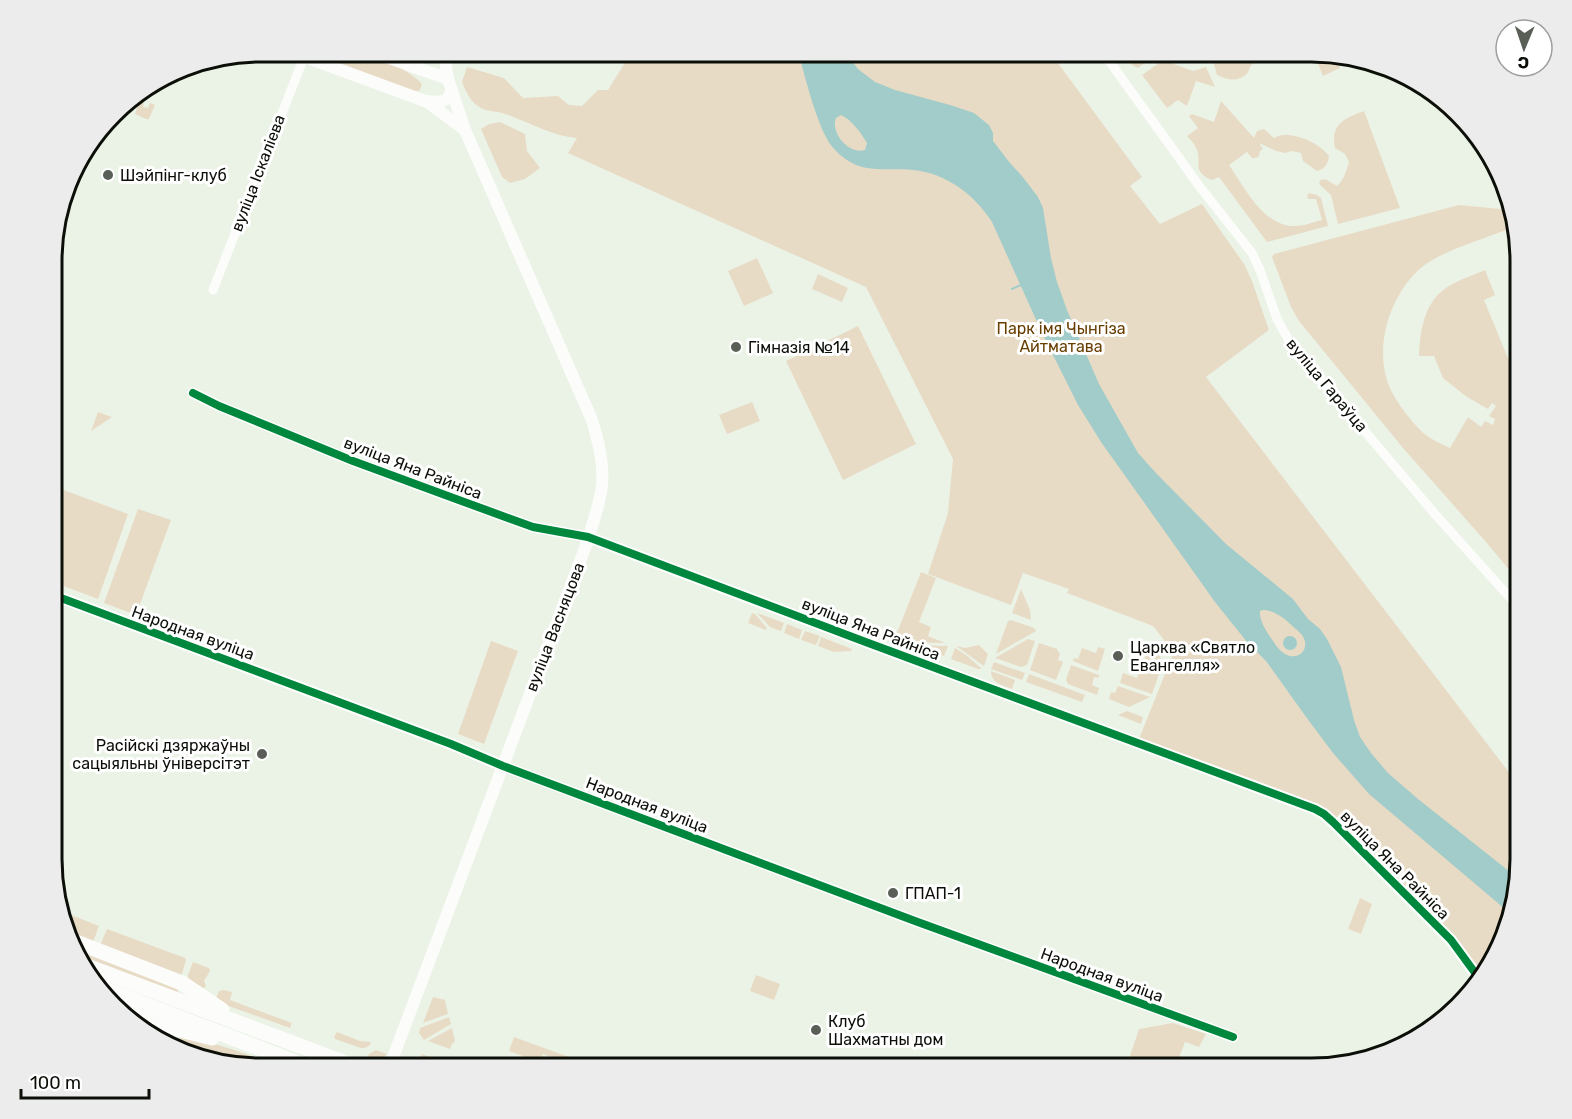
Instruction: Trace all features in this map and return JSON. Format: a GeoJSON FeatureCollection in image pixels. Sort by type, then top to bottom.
{"type":"FeatureCollection","features":[{"type":"Feature","properties":{"kind":"main road"},"geometry":{"type":"LineString","coordinates":[[81,944],[182,983],[236,1021]]}},
{"type":"Feature","properties":{"kind":"main road"},"geometry":{"type":"LineString","coordinates":[[95,969],[330,1057]]}},
{"type":"Feature","properties":{"kind":"main road"},"geometry":{"type":"LineString","coordinates":[[114,992],[283,1057]]}},
{"type":"Feature","properties":{"kind":"main road"},"geometry":{"type":"LineString","coordinates":[[142,1019],[188,1033],[241,1041]]}},
{"type":"Feature","properties":{"kind":"street","name":"вуліца Іскаліева"},"geometry":{"type":"LineString","coordinates":[[213,290],[302,62]]}},
{"type":"Feature","properties":{"kind":"street"},"geometry":{"type":"LineString","coordinates":[[318,62],[426,101],[442,102],[449,97],[449,85],[395,62]]}},
{"type":"Feature","properties":{"kind":"street","name":"вуліца Васняцова"},"geometry":{"type":"LineString","coordinates":[[393,1057],[588,537],[602,485],[601,458],[592,420],[465,130],[449,85],[446,62]]}},
{"type":"Feature","properties":{"kind":"street","name":"вуліца Гараўца"},"geometry":{"type":"LineString","coordinates":[[1110,62],[1200,187],[1251,253],[1260,270],[1283,332],[1434,513],[1510,598]]}},
{"type":"Feature","properties":{"kind":"street"},"geometry":{"type":"LineString","coordinates":[[426,101],[465,130]]}},
{"type":"Feature","properties":{"kind":"street","name":"вуліца Яна Райніса"},"geometry":{"type":"LineString","coordinates":[[193,393],[343,457],[456,499],[533,527],[588,537],[1315,809],[1333,822],[1451,940],[1474,973]]}},
{"type":"Feature","properties":{"kind":"street","name":"Народная вуліца"},"geometry":{"type":"LineString","coordinates":[[62,598],[921,923],[1233,1037]]}},
{"type":"Feature","properties":{"kind":"green space"},"geometry":{"type":"Polygon","coordinates":[[[335,62],[389,62],[422,84],[420,90],[416,92],[335,62]]]}},
{"type":"Feature","properties":{"kind":"green space","name":"Парк імя Чынгіза Айтматава"},"geometry":{"type":"Polygon","coordinates":[[[625,62],[1057,62],[1142,177],[1130,186],[1160,224],[1202,204],[1244,264],[1269,330],[1206,377],[1510,774],[1510,871],[1507,897],[1490,946],[1476,970],[1334,816],[1139,739],[1173,654],[1153,626],[1067,593],[1069,589],[1023,573],[1011,605],[928,574],[948,513],[953,459],[866,287],[568,153],[577,138],[558,135],[502,113],[481,108],[472,100],[462,82],[467,67],[504,78],[523,98],[558,96],[569,105],[582,106],[598,90],[608,90],[625,62]]]}},
{"type":"Feature","properties":{"kind":"green space"},"geometry":{"type":"Polygon","coordinates":[[[1130,62],[1146,62],[1138,68],[1130,62]]]}},
{"type":"Feature","properties":{"kind":"green space"},"geometry":{"type":"Polygon","coordinates":[[[1215,62],[1256,62],[1245,75],[1233,80],[1217,75],[1215,62]]]}},
{"type":"Feature","properties":{"kind":"green space"},"geometry":{"type":"Polygon","coordinates":[[[1317,62],[1338,64],[1340,68],[1323,76],[1317,62]]]}},
{"type":"Feature","properties":{"kind":"green space"},"geometry":{"type":"Polygon","coordinates":[[[1159,63],[1171,63],[1193,71],[1206,67],[1215,87],[1196,81],[1187,106],[1178,100],[1167,108],[1142,75],[1159,63]]]}},
{"type":"Feature","properties":{"kind":"green space"},"geometry":{"type":"Polygon","coordinates":[[[144,100],[143,107],[148,108],[150,103],[155,105],[149,119],[135,114],[138,104],[144,100]]]}},
{"type":"Feature","properties":{"kind":"green space"},"geometry":{"type":"Polygon","coordinates":[[[1221,101],[1254,138],[1257,131],[1264,129],[1274,138],[1283,135],[1296,136],[1315,144],[1329,156],[1327,164],[1317,171],[1303,161],[1301,153],[1276,151],[1259,143],[1263,149],[1259,156],[1252,158],[1247,152],[1229,165],[1256,204],[1274,220],[1284,225],[1295,226],[1322,220],[1316,199],[1308,199],[1309,193],[1321,198],[1328,226],[1267,242],[1219,177],[1212,180],[1201,173],[1198,166],[1198,152],[1187,136],[1198,128],[1189,116],[1192,114],[1214,122],[1221,101]]]}},
{"type":"Feature","properties":{"kind":"green space"},"geometry":{"type":"Polygon","coordinates":[[[1364,111],[1400,208],[1338,224],[1331,195],[1319,184],[1320,180],[1325,179],[1337,186],[1341,181],[1349,162],[1345,154],[1335,148],[1335,134],[1340,124],[1350,116],[1364,111]]]}},
{"type":"Feature","properties":{"kind":"green space"},"geometry":{"type":"Polygon","coordinates":[[[500,122],[525,134],[527,151],[540,168],[525,179],[510,183],[502,177],[481,129],[489,124],[500,122]]]}},
{"type":"Feature","properties":{"kind":"green space"},"geometry":{"type":"Polygon","coordinates":[[[1459,205],[1503,209],[1510,247],[1506,230],[1451,251],[1422,267],[1411,278],[1394,305],[1384,336],[1383,352],[1384,368],[1391,389],[1415,425],[1426,435],[1450,448],[1468,417],[1481,427],[1485,421],[1493,425],[1495,419],[1489,416],[1496,406],[1492,403],[1488,409],[1467,397],[1443,378],[1434,356],[1419,356],[1424,321],[1436,297],[1452,284],[1485,270],[1495,295],[1484,300],[1510,363],[1510,571],[1403,448],[1299,321],[1291,307],[1272,257],[1274,254],[1459,205]]]}},
{"type":"Feature","properties":{"kind":"green space"},"geometry":{"type":"Polygon","coordinates":[[[757,258],[773,293],[744,306],[728,271],[757,258]]]}},
{"type":"Feature","properties":{"kind":"green space"},"geometry":{"type":"Polygon","coordinates":[[[818,274],[848,288],[842,302],[812,289],[818,274]]]}},
{"type":"Feature","properties":{"kind":"green space"},"geometry":{"type":"Polygon","coordinates":[[[858,326],[916,444],[843,480],[786,361],[858,326]]]}},
{"type":"Feature","properties":{"kind":"green space"},"geometry":{"type":"Polygon","coordinates":[[[752,402],[760,421],[727,434],[719,415],[752,402]]]}},
{"type":"Feature","properties":{"kind":"green space"},"geometry":{"type":"Polygon","coordinates":[[[98,412],[112,417],[91,431],[98,412]]]}},
{"type":"Feature","properties":{"kind":"green space"},"geometry":{"type":"Polygon","coordinates":[[[62,489],[128,514],[98,599],[62,585],[62,489]]]}},
{"type":"Feature","properties":{"kind":"green space"},"geometry":{"type":"Polygon","coordinates":[[[138,509],[171,520],[136,615],[104,603],[138,509]]]}},
{"type":"Feature","properties":{"kind":"green space"},"geometry":{"type":"Polygon","coordinates":[[[921,572],[936,578],[919,622],[931,627],[928,636],[945,643],[907,642],[895,638],[921,572]]]}},
{"type":"Feature","properties":{"kind":"green space"},"geometry":{"type":"Polygon","coordinates":[[[1021,589],[1030,610],[1031,620],[1012,613],[1021,589]]]}},
{"type":"Feature","properties":{"kind":"green space"},"geometry":{"type":"Polygon","coordinates":[[[752,613],[767,628],[766,630],[748,623],[752,613]]]}},
{"type":"Feature","properties":{"kind":"green space"},"geometry":{"type":"Polygon","coordinates":[[[757,613],[784,623],[781,631],[770,627],[757,613]]]}},
{"type":"Feature","properties":{"kind":"green space"},"geometry":{"type":"Polygon","coordinates":[[[1008,621],[1034,628],[1036,631],[996,654],[1008,621]]]}},
{"type":"Feature","properties":{"kind":"green space"},"geometry":{"type":"Polygon","coordinates":[[[787,624],[802,630],[799,639],[784,633],[787,624]]]}},
{"type":"Feature","properties":{"kind":"green space"},"geometry":{"type":"Polygon","coordinates":[[[805,631],[820,636],[816,645],[801,640],[805,631]]]}},
{"type":"Feature","properties":{"kind":"green space"},"geometry":{"type":"Polygon","coordinates":[[[821,637],[852,649],[851,651],[834,652],[818,646],[821,637]]]}},
{"type":"Feature","properties":{"kind":"green space"},"geometry":{"type":"Polygon","coordinates":[[[1028,639],[1035,641],[1027,665],[1021,667],[995,658],[1028,639]]]}},
{"type":"Feature","properties":{"kind":"green space"},"geometry":{"type":"Polygon","coordinates":[[[491,641],[518,651],[484,744],[458,734],[491,641]]]}},
{"type":"Feature","properties":{"kind":"green space"},"geometry":{"type":"Polygon","coordinates":[[[1039,643],[1057,649],[1060,654],[1058,660],[1063,662],[1056,680],[1030,670],[1039,643]]]}},
{"type":"Feature","properties":{"kind":"green space"},"geometry":{"type":"Polygon","coordinates":[[[913,645],[948,646],[944,656],[913,645]]]}},
{"type":"Feature","properties":{"kind":"green space"},"geometry":{"type":"Polygon","coordinates":[[[979,645],[988,654],[984,666],[956,646],[965,648],[979,645]]]}},
{"type":"Feature","properties":{"kind":"green space"},"geometry":{"type":"Polygon","coordinates":[[[1098,647],[1105,649],[1098,671],[1073,661],[1074,658],[1078,659],[1082,648],[1096,653],[1098,647]]]}},
{"type":"Feature","properties":{"kind":"green space"},"geometry":{"type":"Polygon","coordinates":[[[955,648],[966,655],[982,669],[951,659],[955,648]]]}},
{"type":"Feature","properties":{"kind":"green space"},"geometry":{"type":"Polygon","coordinates":[[[1149,648],[1159,655],[1162,663],[1152,694],[1120,683],[1123,673],[1137,678],[1149,648]]]}},
{"type":"Feature","properties":{"kind":"green space"},"geometry":{"type":"Polygon","coordinates":[[[994,662],[1025,673],[1022,680],[991,669],[994,662]]]}},
{"type":"Feature","properties":{"kind":"green space"},"geometry":{"type":"Polygon","coordinates":[[[1071,665],[1099,675],[1099,678],[1094,677],[1092,685],[1099,688],[1097,695],[1068,684],[1066,680],[1071,665]]]}},
{"type":"Feature","properties":{"kind":"green space"},"geometry":{"type":"Polygon","coordinates":[[[991,671],[1015,680],[1012,689],[995,681],[991,671]]]}},
{"type":"Feature","properties":{"kind":"green space"},"geometry":{"type":"Polygon","coordinates":[[[1029,674],[1085,695],[1082,702],[1026,682],[1029,674]]]}},
{"type":"Feature","properties":{"kind":"green space"},"geometry":{"type":"Polygon","coordinates":[[[1118,686],[1150,697],[1129,707],[1109,699],[1111,692],[1115,693],[1118,686]]]}},
{"type":"Feature","properties":{"kind":"green space"},"geometry":{"type":"Polygon","coordinates":[[[1127,711],[1143,717],[1141,724],[1118,715],[1127,711]]]}},
{"type":"Feature","properties":{"kind":"green space"},"geometry":{"type":"Polygon","coordinates":[[[1360,898],[1372,904],[1361,934],[1348,929],[1360,898]]]}},
{"type":"Feature","properties":{"kind":"green space"},"geometry":{"type":"Polygon","coordinates":[[[69,914],[99,926],[92,945],[79,939],[69,914]]]}},
{"type":"Feature","properties":{"kind":"green space"},"geometry":{"type":"Polygon","coordinates":[[[107,929],[185,958],[182,974],[178,976],[99,948],[107,929]]]}},
{"type":"Feature","properties":{"kind":"green space"},"geometry":{"type":"Polygon","coordinates":[[[85,951],[177,989],[180,996],[90,961],[85,951]]]}},
{"type":"Feature","properties":{"kind":"green space"},"geometry":{"type":"Polygon","coordinates":[[[193,962],[209,968],[210,971],[204,981],[206,986],[201,991],[188,982],[193,962]]]}},
{"type":"Feature","properties":{"kind":"green space"},"geometry":{"type":"Polygon","coordinates":[[[756,975],[780,984],[774,1000],[750,991],[756,975]]]}},
{"type":"Feature","properties":{"kind":"green space"},"geometry":{"type":"Polygon","coordinates":[[[219,991],[232,992],[230,1000],[292,1023],[290,1028],[223,1004],[216,998],[219,991]]]}},
{"type":"Feature","properties":{"kind":"green space"},"geometry":{"type":"Polygon","coordinates":[[[433,997],[445,1000],[448,1014],[423,1023],[433,997]]]}},
{"type":"Feature","properties":{"kind":"green space"},"geometry":{"type":"Polygon","coordinates":[[[449,1017],[451,1024],[424,1040],[419,1033],[420,1028],[449,1017]]]}},
{"type":"Feature","properties":{"kind":"green space"},"geometry":{"type":"Polygon","coordinates":[[[1173,1023],[1206,1034],[1199,1047],[1185,1042],[1179,1058],[1129,1058],[1139,1029],[1173,1023]]]}},
{"type":"Feature","properties":{"kind":"green space"},"geometry":{"type":"Polygon","coordinates":[[[452,1028],[455,1041],[450,1049],[428,1041],[452,1028]]]}},
{"type":"Feature","properties":{"kind":"green space"},"geometry":{"type":"Polygon","coordinates":[[[337,1032],[360,1041],[371,1042],[370,1045],[361,1048],[335,1039],[337,1032]]]}},
{"type":"Feature","properties":{"kind":"green space"},"geometry":{"type":"Polygon","coordinates":[[[514,1037],[570,1057],[552,1057],[543,1054],[541,1057],[526,1057],[509,1051],[514,1037]]]}},
{"type":"Feature","properties":{"kind":"green space"},"geometry":{"type":"Polygon","coordinates":[[[178,1039],[219,1045],[253,1057],[222,1054],[178,1039]]]}},
{"type":"Feature","properties":{"kind":"green space"},"geometry":{"type":"Polygon","coordinates":[[[376,1050],[387,1054],[383,1057],[368,1057],[376,1050]]]}},
{"type":"Feature","properties":{"kind":"water"},"geometry":{"type":"Polygon","coordinates":[[[801,62],[853,62],[875,82],[974,113],[989,125],[993,133],[993,141],[1038,197],[1043,208],[1051,258],[1067,310],[1099,384],[1138,453],[1226,544],[1293,599],[1308,619],[1320,629],[1341,667],[1360,737],[1388,773],[1510,872],[1504,908],[1369,794],[1333,753],[1266,661],[1247,642],[1215,602],[1101,442],[1078,405],[1042,333],[992,222],[985,212],[959,187],[937,176],[913,170],[872,169],[853,164],[835,150],[829,142],[813,104],[801,62]],[[841,115],[836,118],[838,136],[847,146],[859,151],[865,150],[867,143],[841,115]],[[1260,611],[1262,623],[1280,650],[1286,655],[1293,656],[1303,652],[1305,641],[1302,635],[1288,622],[1270,611],[1260,611]]]}},
{"type":"Feature","properties":{"kind":"water"},"geometry":{"type":"Polygon","coordinates":[[[1290,636],[1295,638],[1297,643],[1295,648],[1290,650],[1285,648],[1283,643],[1285,638],[1290,636]]]}},
{"type":"Feature","properties":{"kind":"waterway"},"geometry":{"type":"LineString","coordinates":[[1012,289],[1023,284]]}},
{"type":"Feature","properties":{"kind":"cycle path"},"geometry":{"type":"LineString","coordinates":[[193,393],[353,461],[533,527],[588,537],[1315,809],[1333,822],[1451,940],[1475,972]]}},
{"type":"Feature","properties":{"kind":"cycle path"},"geometry":{"type":"LineString","coordinates":[[62,598],[915,921],[1233,1037]]}},
{"type":"Feature","properties":{"kind":"place","name":"Шэйпінг-клуб"},"geometry":{"type":"Point","coordinates":[108,175]}},
{"type":"Feature","properties":{"kind":"place","name":"Гімназія №14"},"geometry":{"type":"Point","coordinates":[736,347]}},
{"type":"Feature","properties":{"kind":"place","name":"Царква «Святло Евангелля»"},"geometry":{"type":"Point","coordinates":[1118,656]}},
{"type":"Feature","properties":{"kind":"place","name":"Расійскі дзяржаўны сацыяльны ўніверсітэт"},"geometry":{"type":"Point","coordinates":[262,754]}},
{"type":"Feature","properties":{"kind":"place","name":"ГПАП-1"},"geometry":{"type":"Point","coordinates":[893,893]}},
{"type":"Feature","properties":{"kind":"place","name":"Клуб Шахматны дом"},"geometry":{"type":"Point","coordinates":[816,1030]}}]}
